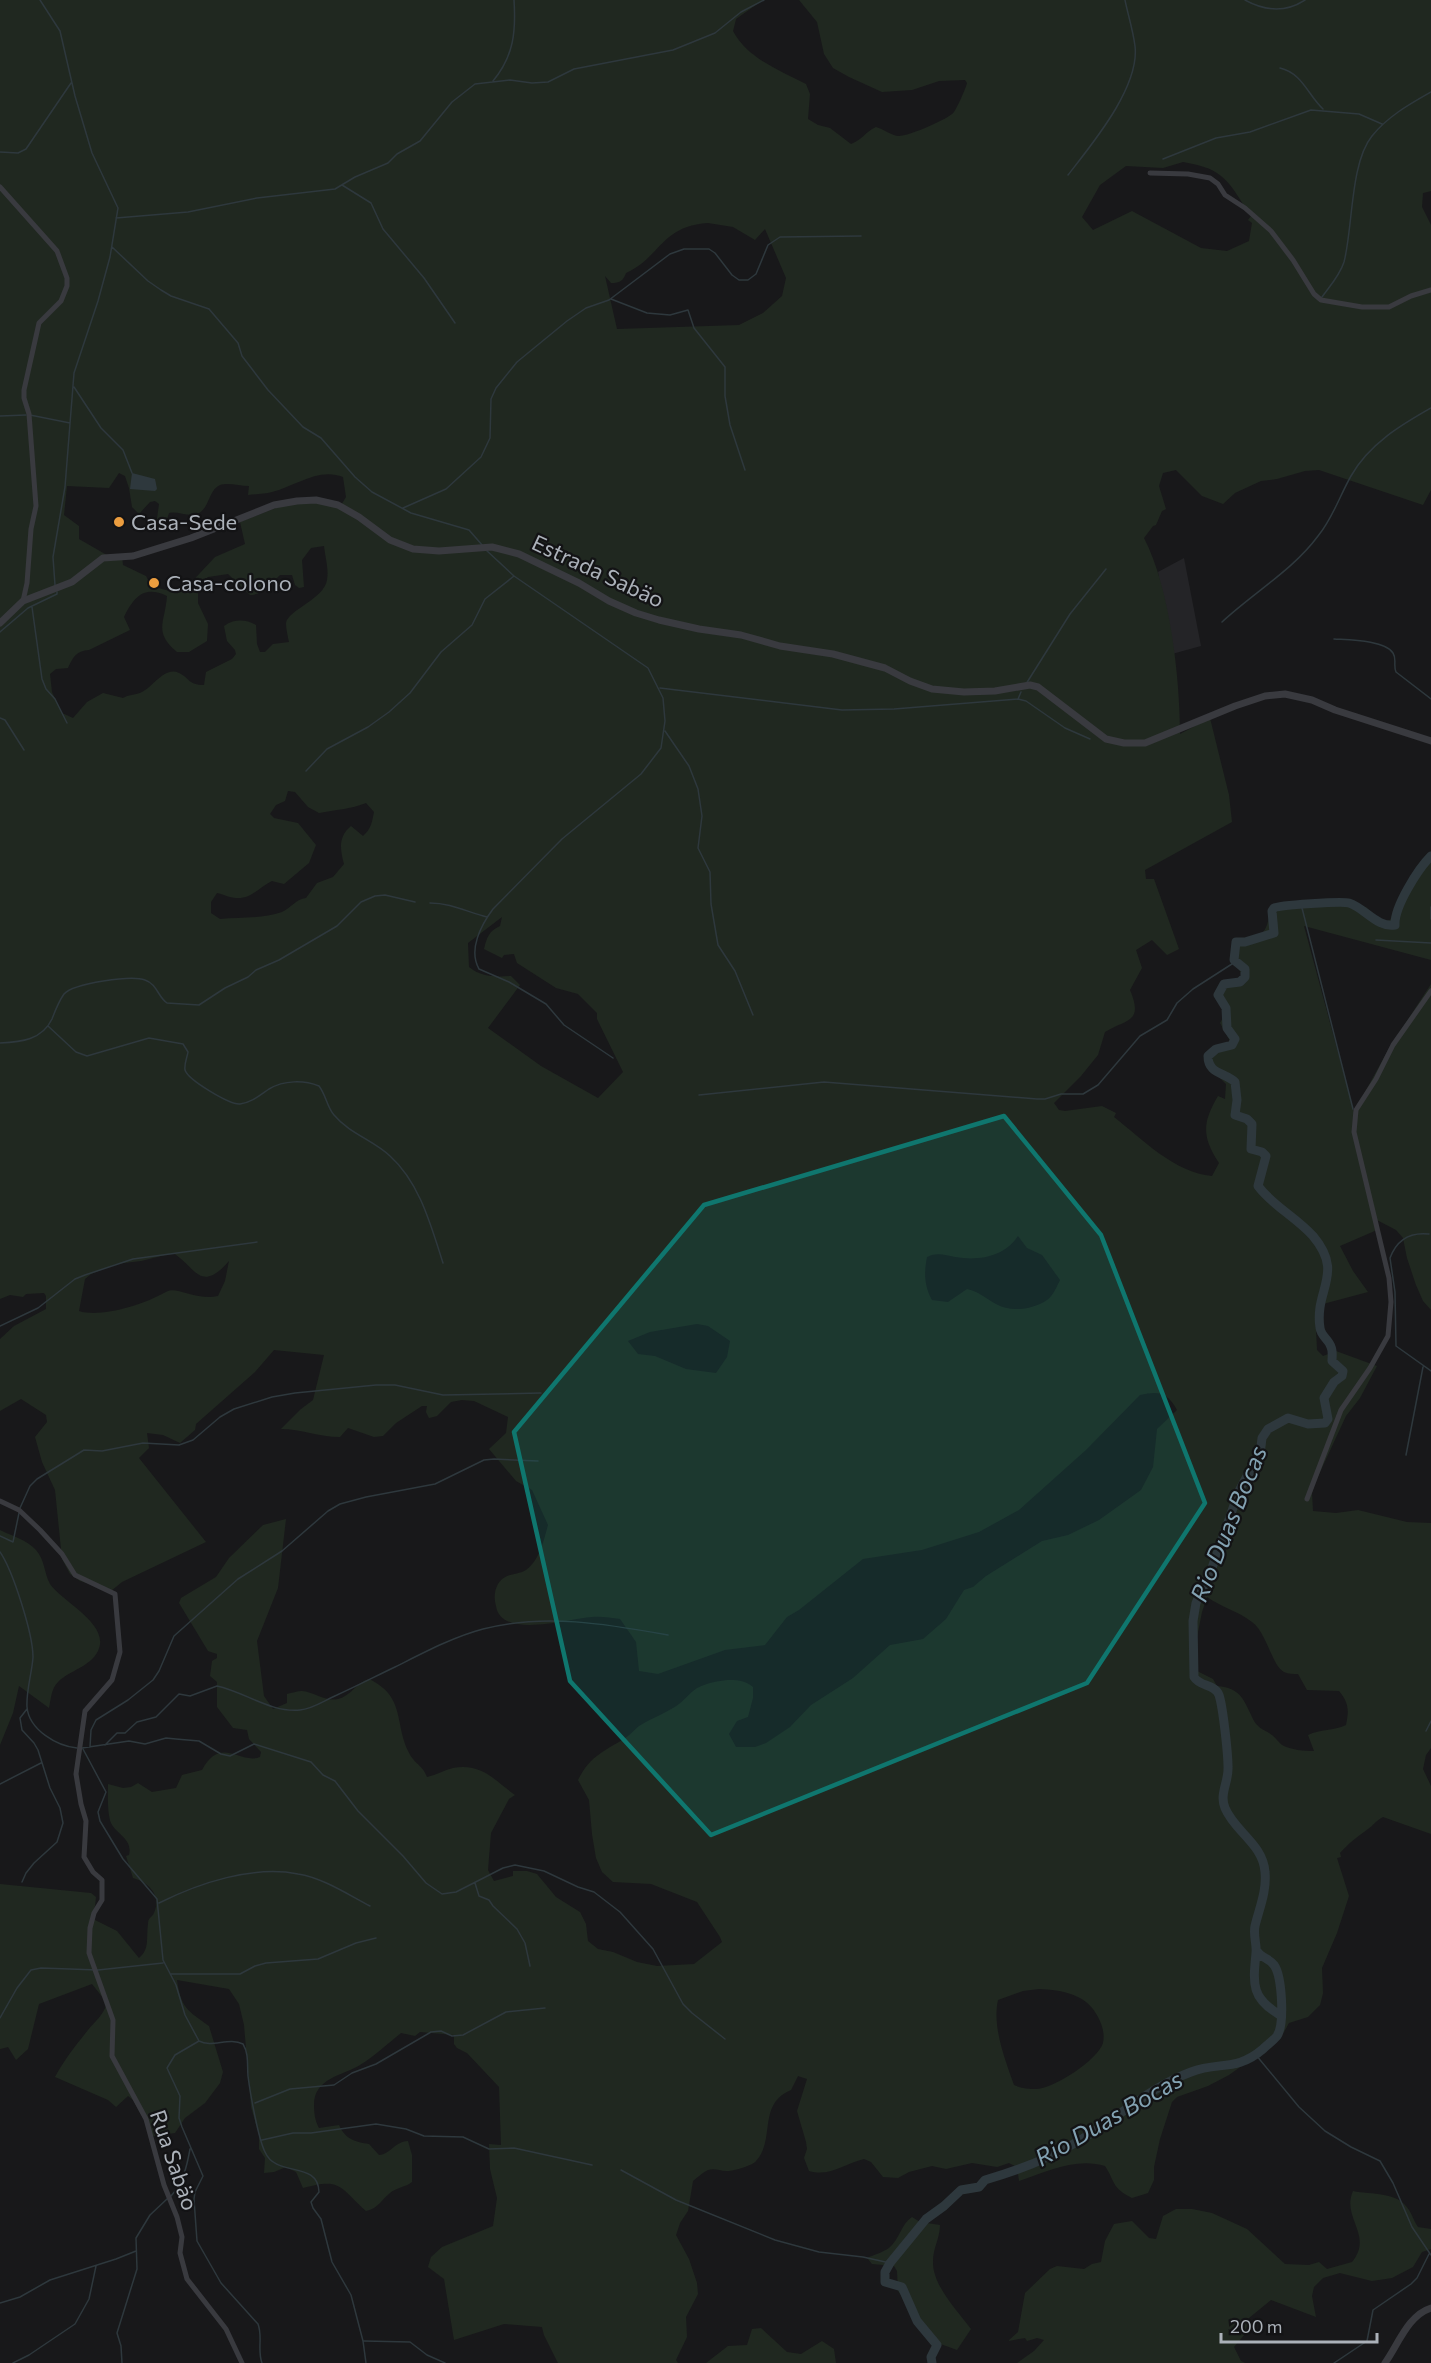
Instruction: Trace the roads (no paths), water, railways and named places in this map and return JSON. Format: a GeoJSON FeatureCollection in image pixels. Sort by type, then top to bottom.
{"type":"FeatureCollection","features":[{"type":"Feature","properties":{"kind":"street"},"geometry":{"type":"LineString","coordinates":[[1150,173],[1188,174],[1210,178],[1218,184],[1225,195],[1245,208],[1271,231],[1293,260],[1314,294],[1321,300],[1381,308],[1431,290]]}},
{"type":"Feature","properties":{"kind":"street"},"geometry":{"type":"LineString","coordinates":[[0,188],[57,250],[67,278],[67,286],[61,301],[39,323],[24,390],[29,414],[36,506],[31,529],[27,583],[23,601]]}},
{"type":"Feature","properties":{"kind":"street","name":"Estrada Sabäo"},"geometry":{"type":"LineString","coordinates":[[0,622],[23,601],[72,582],[103,558],[133,556],[191,538],[274,505],[316,500],[338,505],[390,540],[413,549],[492,547],[519,554],[579,583],[609,601],[659,620],[741,635],[780,646],[833,654],[885,668],[932,689],[964,692],[994,691],[1030,685],[1038,687],[1106,740],[1145,743],[1265,696],[1285,694],[1312,700],[1344,714],[1431,741]]}},
{"type":"Feature","properties":{"kind":"street"},"geometry":{"type":"LineString","coordinates":[[1307,1499],[1341,1410],[1370,1368],[1389,1332],[1389,1278],[1354,1132],[1354,1114],[1376,1080],[1393,1045],[1431,991]]}},
{"type":"Feature","properties":{"kind":"street","name":"Rua Sabäo"},"geometry":{"type":"LineString","coordinates":[[0,1501],[19,1510],[40,1530],[63,1554],[75,1575],[116,1594],[120,1652],[112,1680],[85,1711],[76,1774],[86,1821],[84,1857],[93,1872],[102,1880],[102,1900],[94,1913],[90,1928],[89,1953],[113,2020],[112,2056],[147,2119],[164,2185],[182,2236],[180,2253],[188,2279],[226,2329],[242,2363]]}},
{"type":"Feature","properties":{"kind":"street"},"geometry":{"type":"LineString","coordinates":[[1385,2363],[1405,2329],[1425,2310],[1431,2308]]}},
{"type":"Feature","properties":{"kind":"waterway"},"geometry":{"type":"LineString","coordinates":[[40,0],[60,31],[75,96],[92,153],[118,208],[110,257],[74,373],[65,487],[53,557],[55,585]]}},
{"type":"Feature","properties":{"kind":"waterway"},"geometry":{"type":"LineString","coordinates":[[493,81],[500,72],[512,43],[515,22],[514,0]]}},
{"type":"Feature","properties":{"kind":"waterway"},"geometry":{"type":"LineString","coordinates":[[116,218],[188,212],[257,198],[335,189],[355,177],[388,163],[397,154],[420,141],[452,102],[475,84],[510,80],[532,83],[548,82],[574,69],[673,50],[715,33],[741,12],[764,0]]}},
{"type":"Feature","properties":{"kind":"waterway"},"geometry":{"type":"LineString","coordinates":[[1068,175],[1112,114],[1130,79],[1135,62],[1135,46],[1125,0]]}},
{"type":"Feature","properties":{"kind":"waterway"},"geometry":{"type":"LineString","coordinates":[[1245,0],[1275,9],[1290,7],[1305,0]]}},
{"type":"Feature","properties":{"kind":"waterway"},"geometry":{"type":"LineString","coordinates":[[1280,68],[1299,79],[1323,109]]}},
{"type":"Feature","properties":{"kind":"waterway"},"geometry":{"type":"LineString","coordinates":[[0,152],[18,153],[26,149],[71,83]]}},
{"type":"Feature","properties":{"kind":"waterway"},"geometry":{"type":"LineString","coordinates":[[1322,297],[1344,262],[1356,179],[1365,148],[1385,122],[1431,92]]}},
{"type":"Feature","properties":{"kind":"waterway"},"geometry":{"type":"LineString","coordinates":[[1163,159],[1216,138],[1250,132],[1311,110],[1359,114],[1382,124]]}},
{"type":"Feature","properties":{"kind":"waterway"},"geometry":{"type":"LineString","coordinates":[[342,185],[371,203],[383,229],[424,278],[455,323]]}},
{"type":"Feature","properties":{"kind":"waterway"},"geometry":{"type":"LineString","coordinates":[[403,508],[446,489],[481,457],[490,438],[491,399],[496,388],[517,362],[567,321],[586,308],[609,300],[670,254],[684,249],[709,249],[715,253],[732,275],[739,280],[748,280],[756,274],[768,245],[780,237],[861,236]]}},
{"type":"Feature","properties":{"kind":"waterway"},"geometry":{"type":"LineString","coordinates":[[112,247],[148,281],[161,290],[171,296],[209,309],[238,343],[242,356],[268,390],[303,427],[321,438],[355,477],[372,492],[411,513],[469,530],[483,546]]}},
{"type":"Feature","properties":{"kind":"waterway"},"geometry":{"type":"LineString","coordinates":[[611,299],[647,313],[670,315],[688,310],[694,328],[725,367],[725,396],[730,425],[745,470]]}},
{"type":"Feature","properties":{"kind":"waterway"},"geometry":{"type":"LineString","coordinates":[[74,387],[101,428],[123,450],[132,473]]}},
{"type":"Feature","properties":{"kind":"waterway"},"geometry":{"type":"LineString","coordinates":[[1222,622],[1285,571],[1308,548],[1328,522],[1351,476],[1367,454],[1386,436],[1431,408]]}},
{"type":"Feature","properties":{"kind":"waterway"},"geometry":{"type":"LineString","coordinates":[[0,416],[26,415]]}},
{"type":"Feature","properties":{"kind":"waterway"},"geometry":{"type":"LineString","coordinates":[[30,415],[70,423]]}},
{"type":"Feature","properties":{"kind":"waterway"},"geometry":{"type":"LineString","coordinates":[[486,550],[514,576],[648,668],[663,698],[665,721],[661,748],[641,774],[562,839],[493,909],[480,930],[475,946],[479,969],[509,982],[546,1004],[564,1025],[613,1058]]}},
{"type":"Feature","properties":{"kind":"waterway"},"geometry":{"type":"LineString","coordinates":[[1026,684],[1070,614],[1106,569]]}},
{"type":"Feature","properties":{"kind":"waterway"},"geometry":{"type":"LineString","coordinates":[[306,771],[327,749],[368,727],[410,693],[441,652],[472,625],[485,599],[514,576]]}},
{"type":"Feature","properties":{"kind":"waterway"},"geometry":{"type":"LineString","coordinates":[[0,632],[28,608],[57,592]]}},
{"type":"Feature","properties":{"kind":"waterway"},"geometry":{"type":"LineString","coordinates":[[32,607],[42,679],[67,723]]}},
{"type":"Feature","properties":{"kind":"waterway"},"geometry":{"type":"LineString","coordinates":[[1334,639],[1375,643],[1389,649],[1394,655],[1396,672],[1431,699]]}},
{"type":"Feature","properties":{"kind":"waterway"},"geometry":{"type":"LineString","coordinates":[[660,688],[842,710],[894,709],[1018,699],[1026,701],[1065,728],[1090,739]]}},
{"type":"Feature","properties":{"kind":"waterway"},"geometry":{"type":"LineString","coordinates":[[1018,699],[1021,692]]}},
{"type":"Feature","properties":{"kind":"waterway"},"geometry":{"type":"LineString","coordinates":[[0,718],[5,720],[24,750]]}},
{"type":"Feature","properties":{"kind":"waterway"},"geometry":{"type":"LineString","coordinates":[[665,731],[689,766],[698,789],[702,816],[698,848],[710,872],[711,904],[718,945],[735,971],[753,1015]]}},
{"type":"Feature","properties":{"kind":"waterway","name":"Rio Duas Bocas"},"geometry":{"type":"LineString","coordinates":[[1280,2015],[1264,2002],[1256,1989],[1255,1930],[1264,1893],[1265,1872],[1259,1854],[1235,1824],[1223,1803],[1228,1767],[1222,1709],[1217,1691],[1194,1677],[1193,1621],[1196,1603],[1212,1568],[1239,1491],[1247,1476],[1259,1463],[1262,1438],[1268,1429],[1288,1418],[1308,1424],[1325,1423],[1328,1419],[1324,1398],[1334,1382],[1342,1376],[1343,1371],[1332,1361],[1332,1349],[1320,1328],[1319,1314],[1328,1272],[1327,1261],[1322,1249],[1306,1229],[1258,1186],[1266,1156],[1262,1152],[1251,1149],[1252,1124],[1247,1119],[1235,1115],[1237,1100],[1235,1082],[1214,1070],[1208,1056],[1216,1049],[1232,1045],[1235,1039],[1227,1028],[1226,1008],[1218,995],[1224,984],[1240,982],[1245,977],[1245,969],[1234,960],[1236,942],[1245,942],[1274,933],[1272,911],[1274,908],[1287,906],[1349,903],[1382,924],[1395,925],[1398,908],[1431,856]]}},
{"type":"Feature","properties":{"kind":"waterway"},"geometry":{"type":"LineString","coordinates":[[0,1043],[23,1041],[37,1036],[48,1026],[64,994],[79,986],[103,981],[145,980],[152,984],[167,1003],[199,1005],[256,970],[279,960],[337,926],[361,902],[375,896],[385,895],[415,902]]}},
{"type":"Feature","properties":{"kind":"waterway"},"geometry":{"type":"LineString","coordinates":[[430,903],[452,906],[487,917]]}},
{"type":"Feature","properties":{"kind":"waterway"},"geometry":{"type":"LineString","coordinates":[[1301,904],[1353,1109]]}},
{"type":"Feature","properties":{"kind":"waterway"},"geometry":{"type":"LineString","coordinates":[[1431,907],[1431,919]]}},
{"type":"Feature","properties":{"kind":"waterway"},"geometry":{"type":"LineString","coordinates":[[1376,940],[1431,943]]}},
{"type":"Feature","properties":{"kind":"waterway"},"geometry":{"type":"LineString","coordinates":[[699,1095],[824,1082],[1037,1099],[1061,1094],[1083,1094],[1098,1085],[1140,1036],[1167,1020],[1177,1003],[1193,989],[1235,962]]}},
{"type":"Feature","properties":{"kind":"waterway"},"geometry":{"type":"LineString","coordinates":[[48,1026],[76,1052],[87,1056],[149,1038],[183,1044],[188,1052],[185,1070],[193,1080],[235,1103],[248,1102],[275,1086],[287,1083],[301,1082],[319,1086],[332,1112],[340,1122],[383,1150],[409,1179],[423,1206],[443,1263]]}},
{"type":"Feature","properties":{"kind":"waterway"},"geometry":{"type":"LineString","coordinates":[[1429,1234],[1416,1234],[1405,1238],[1390,1258],[1395,1292],[1396,1346],[1431,1371]]}},
{"type":"Feature","properties":{"kind":"waterway"},"geometry":{"type":"LineString","coordinates":[[0,1326],[38,1308],[75,1279],[133,1259],[257,1242]]}},
{"type":"Feature","properties":{"kind":"waterway"},"geometry":{"type":"LineString","coordinates":[[1406,1455],[1423,1367]]}},
{"type":"Feature","properties":{"kind":"waterway"},"geometry":{"type":"LineString","coordinates":[[20,1508],[30,1486],[37,1479],[84,1450],[102,1451],[143,1443],[179,1445],[193,1440],[220,1417],[234,1409],[272,1397],[376,1385],[395,1385],[443,1395],[541,1393]]}},
{"type":"Feature","properties":{"kind":"waterway"},"geometry":{"type":"LineString","coordinates":[[90,1747],[91,1730],[96,1720],[128,1700],[153,1680],[174,1636],[238,1579],[282,1551],[328,1511],[340,1504],[366,1497],[435,1484],[484,1460],[538,1461]]}},
{"type":"Feature","properties":{"kind":"waterway"},"geometry":{"type":"LineString","coordinates":[[0,1536],[13,1542],[19,1513]]}},
{"type":"Feature","properties":{"kind":"waterway"},"geometry":{"type":"LineString","coordinates":[[0,1552],[16,1588],[32,1647],[33,1657],[27,1701],[29,1715],[38,1730],[45,1735],[61,1744],[77,1748]]}},
{"type":"Feature","properties":{"kind":"waterway"},"geometry":{"type":"LineString","coordinates":[[105,1745],[117,1733],[125,1733],[137,1722],[156,1717],[179,1694],[190,1696],[217,1686],[279,1708],[305,1709],[449,1641],[472,1632],[506,1624],[576,1622],[668,1635]]}},
{"type":"Feature","properties":{"kind":"waterway"},"geometry":{"type":"LineString","coordinates":[[22,1882],[34,1863],[57,1842],[63,1823],[60,1808],[50,1788],[38,1750],[22,1730],[20,1718],[27,1709]]}},
{"type":"Feature","properties":{"kind":"waterway"},"geometry":{"type":"LineString","coordinates":[[1426,1731],[1431,1721]]}},
{"type":"Feature","properties":{"kind":"waterway"},"geometry":{"type":"LineString","coordinates":[[82,1748],[129,1741],[145,1744],[166,1738],[199,1741],[221,1754],[230,1756],[254,1744],[311,1762],[323,1775],[335,1781],[358,1811],[403,1856],[426,1883],[442,1894],[456,1892],[503,1868],[515,1865],[544,1871],[594,1892],[620,1912],[653,1949],[683,2004],[725,2039]]}},
{"type":"Feature","properties":{"kind":"waterway"},"geometry":{"type":"LineString","coordinates":[[83,1749],[106,1792],[98,1812],[100,1821],[123,1859],[157,1899],[163,1960],[176,1985],[185,2015],[199,2041]]}},
{"type":"Feature","properties":{"kind":"waterway"},"geometry":{"type":"LineString","coordinates":[[0,1784],[41,1763]]}},
{"type":"Feature","properties":{"kind":"waterway"},"geometry":{"type":"LineString","coordinates":[[159,1903],[191,1889],[227,1878],[245,1874],[281,1872],[317,1879],[370,1906]]}},
{"type":"Feature","properties":{"kind":"waterway"},"geometry":{"type":"LineString","coordinates":[[475,1883],[479,1896],[489,1900],[517,1929],[525,1943],[530,1966]]}},
{"type":"Feature","properties":{"kind":"waterway"},"geometry":{"type":"LineString","coordinates":[[171,1974],[240,1974],[266,1963],[318,1959],[356,1943],[376,1938]]}},
{"type":"Feature","properties":{"kind":"waterway","name":"Rio Duas Bocas"},"geometry":{"type":"LineString","coordinates":[[932,2363],[931,2357],[937,2345],[917,2321],[902,2287],[885,2282],[885,2272],[890,2263],[926,2219],[961,2190],[979,2187],[985,2180],[1023,2168],[1059,2152],[1176,2078],[1201,2069],[1244,2061],[1263,2049],[1277,2036],[1281,2021],[1282,2000],[1274,1965],[1257,1951]]}},
{"type":"Feature","properties":{"kind":"waterway"},"geometry":{"type":"LineString","coordinates":[[0,2018],[17,1988],[31,1970],[41,1968],[98,1970],[163,1963]]}},
{"type":"Feature","properties":{"kind":"waterway"},"geometry":{"type":"LineString","coordinates":[[255,2103],[290,2089],[334,2085],[352,2073],[376,2064],[431,2032],[441,2031],[452,2036],[463,2035],[506,2012],[545,2008]]}},
{"type":"Feature","properties":{"kind":"waterway"},"geometry":{"type":"LineString","coordinates":[[199,2041],[243,2044],[247,2055],[255,2115],[265,2152],[270,2160],[278,2165],[304,2172],[317,2182],[319,2192],[311,2202],[321,2219],[332,2262],[351,2295],[363,2341],[366,2363]]}},
{"type":"Feature","properties":{"kind":"waterway"},"geometry":{"type":"LineString","coordinates":[[199,2041],[175,2055],[167,2068],[180,2096],[179,2118],[203,2176],[194,2199],[197,2241],[221,2283],[258,2324],[262,2363]]}},
{"type":"Feature","properties":{"kind":"waterway"},"geometry":{"type":"LineString","coordinates":[[1256,2055],[1299,2107],[1325,2131],[1380,2161],[1393,2183],[1412,2227],[1431,2255]]}},
{"type":"Feature","properties":{"kind":"waterway"},"geometry":{"type":"LineString","coordinates":[[262,2140],[293,2133],[311,2133],[376,2124],[406,2129],[424,2136],[463,2137],[489,2149],[514,2148],[592,2165]]}},
{"type":"Feature","properties":{"kind":"waterway"},"geometry":{"type":"LineString","coordinates":[[171,2196],[186,2168],[190,2149]]}},
{"type":"Feature","properties":{"kind":"waterway"},"geometry":{"type":"LineString","coordinates":[[621,2170],[676,2200],[775,2240],[819,2252],[890,2263]]}},
{"type":"Feature","properties":{"kind":"waterway"},"geometry":{"type":"LineString","coordinates":[[122,2363],[121,2346],[117,2333],[137,2269],[136,2238],[150,2215],[167,2199]]}},
{"type":"Feature","properties":{"kind":"waterway"},"geometry":{"type":"LineString","coordinates":[[0,2303],[20,2297],[50,2280],[136,2251]]}},
{"type":"Feature","properties":{"kind":"waterway"},"geometry":{"type":"LineString","coordinates":[[1334,2363],[1367,2341],[1373,2310],[1411,2284],[1417,2278],[1429,2254]]}},
{"type":"Feature","properties":{"kind":"waterway"},"geometry":{"type":"LineString","coordinates":[[13,2363],[75,2324],[89,2299],[96,2266]]}},
{"type":"Feature","properties":{"kind":"waterway"},"geometry":{"type":"LineString","coordinates":[[364,2341],[410,2342],[427,2355],[445,2363]]}},
{"type":"Feature","properties":{"kind":"place","name":"Casa-Sede"},"geometry":{"type":"Point","coordinates":[119,522]}},
{"type":"Feature","properties":{"kind":"place","name":"Casa-colono"},"geometry":{"type":"Point","coordinates":[154,583]}}]}
